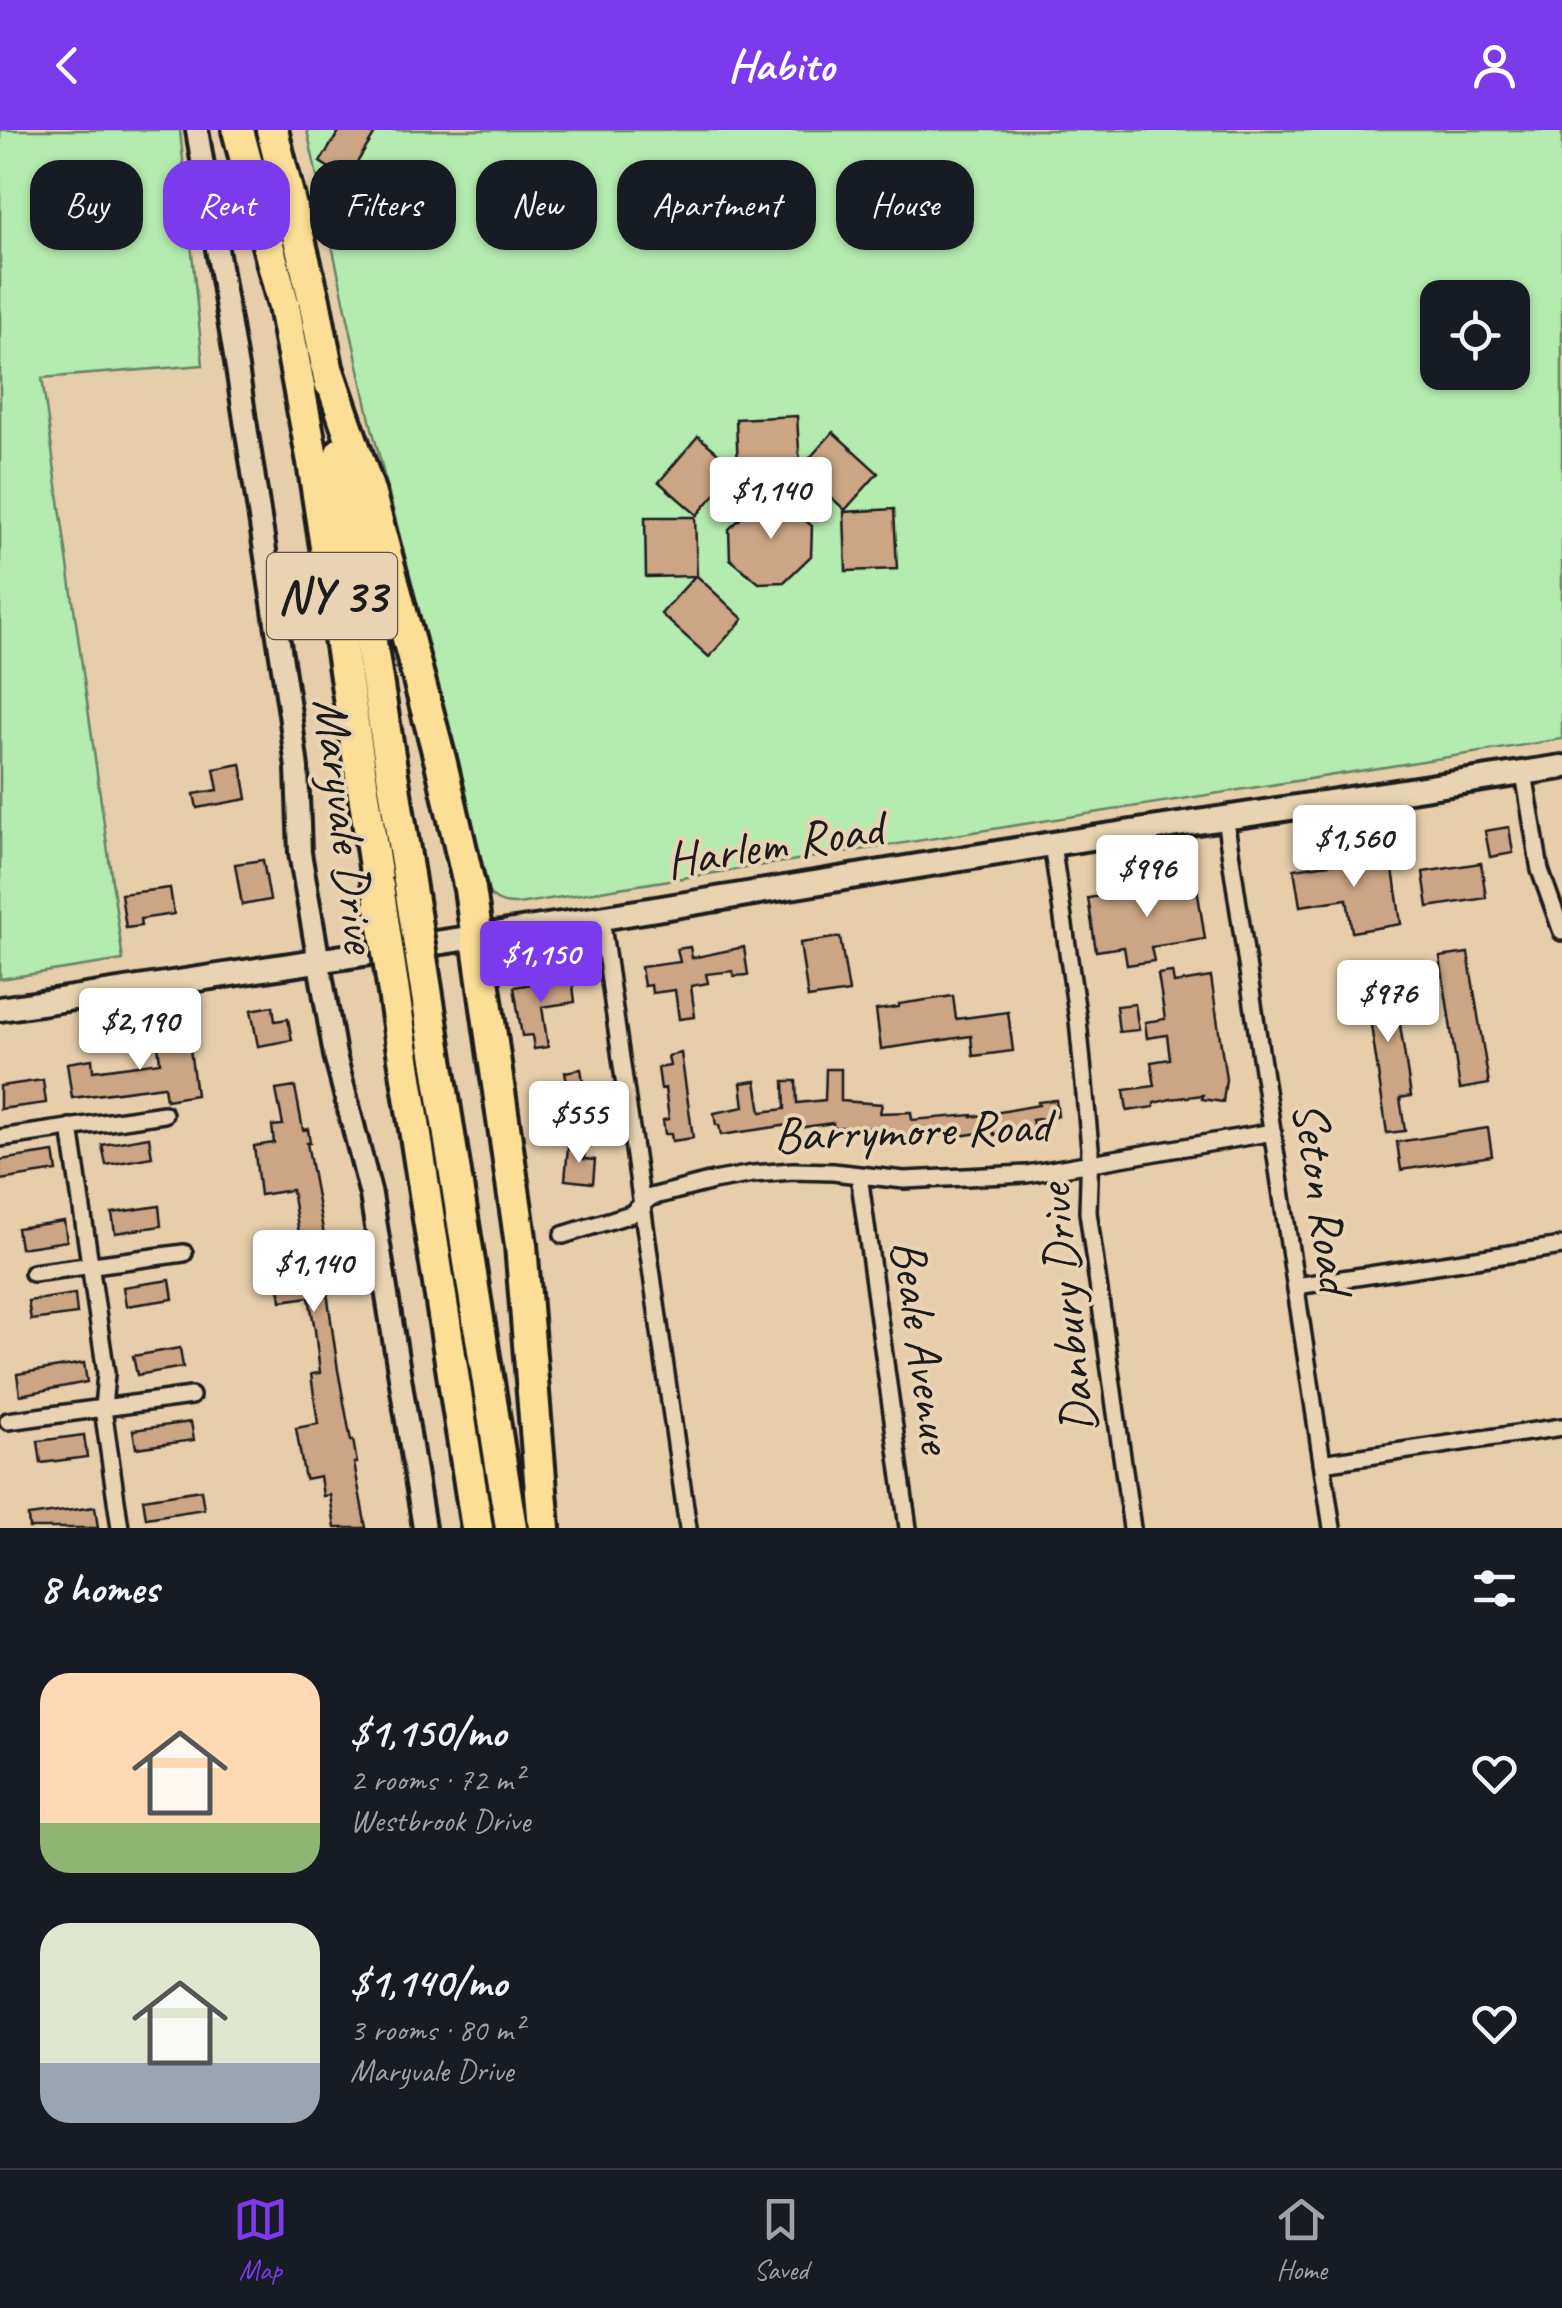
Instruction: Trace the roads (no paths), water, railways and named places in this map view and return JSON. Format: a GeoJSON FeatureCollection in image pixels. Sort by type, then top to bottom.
{"type":"FeatureCollection","features":[{"type":"Feature","properties":{"kind":"highway","name":"NY 33"},"geometry":{"type":"LineString","coordinates":[[238,130],[284,306],[313,462],[477,1528]]}},
{"type":"Feature","properties":{"kind":"highway","name":"NY 33"},"geometry":{"type":"LineString","coordinates":[[272,130],[292,202],[326,365],[512,1528]]}},
{"type":"Feature","properties":{"kind":"highway"},"geometry":{"type":"LineString","coordinates":[[326,365],[370,491],[470,889],[521,1245],[544,1528]]}},
{"type":"Feature","properties":{"kind":"main road","name":"Harlem Road"},"geometry":{"type":"LineString","coordinates":[[0,1009],[1562,767]]}},
{"type":"Feature","properties":{"kind":"street","name":"Maryvale Drive"},"geometry":{"type":"LineString","coordinates":[[197,130],[280,640],[298,768],[300,854],[335,1055],[371,1195],[424,1528]]}},
{"type":"Feature","properties":{"kind":"street"},"geometry":{"type":"LineString","coordinates":[[1524,773],[1540,870],[1562,932]]}},
{"type":"Feature","properties":{"kind":"street","name":"Seton Road"},"geometry":{"type":"LineString","coordinates":[[1226,818],[1332,1528]]}},
{"type":"Feature","properties":{"kind":"street","name":"Danbury Drive"},"geometry":{"type":"LineString","coordinates":[[1052,844],[1078,1020],[1090,1163],[1088,1212],[1132,1528]]}},
{"type":"Feature","properties":{"kind":"street"},"geometry":{"type":"LineString","coordinates":[[602,918],[688,1528]]}},
{"type":"Feature","properties":{"kind":"street"},"geometry":{"type":"LineString","coordinates":[[0,1138],[164,1114]]}},
{"type":"Feature","properties":{"kind":"street"},"geometry":{"type":"LineString","coordinates":[[70,1128],[106,1373],[103,1409],[120,1528]]}},
{"type":"Feature","properties":{"kind":"street","name":"Barrymore Road"},"geometry":{"type":"LineString","coordinates":[[563,1234],[632,1214],[651,1197],[753,1174],[793,1171],[904,1180],[1026,1174],[1273,1132]]}},
{"type":"Feature","properties":{"kind":"street","name":"Beale Avenue"},"geometry":{"type":"LineString","coordinates":[[859,1176],[908,1528]]}},
{"type":"Feature","properties":{"kind":"street"},"geometry":{"type":"LineString","coordinates":[[1296,1286],[1562,1246]]}},
{"type":"Feature","properties":{"kind":"street"},"geometry":{"type":"LineString","coordinates":[[33,1273],[184,1253]]}},
{"type":"Feature","properties":{"kind":"street"},"geometry":{"type":"LineString","coordinates":[[8,1421],[191,1396]]}},
{"type":"Feature","properties":{"kind":"street"},"geometry":{"type":"LineString","coordinates":[[1322,1463],[1562,1426]]}}]}
